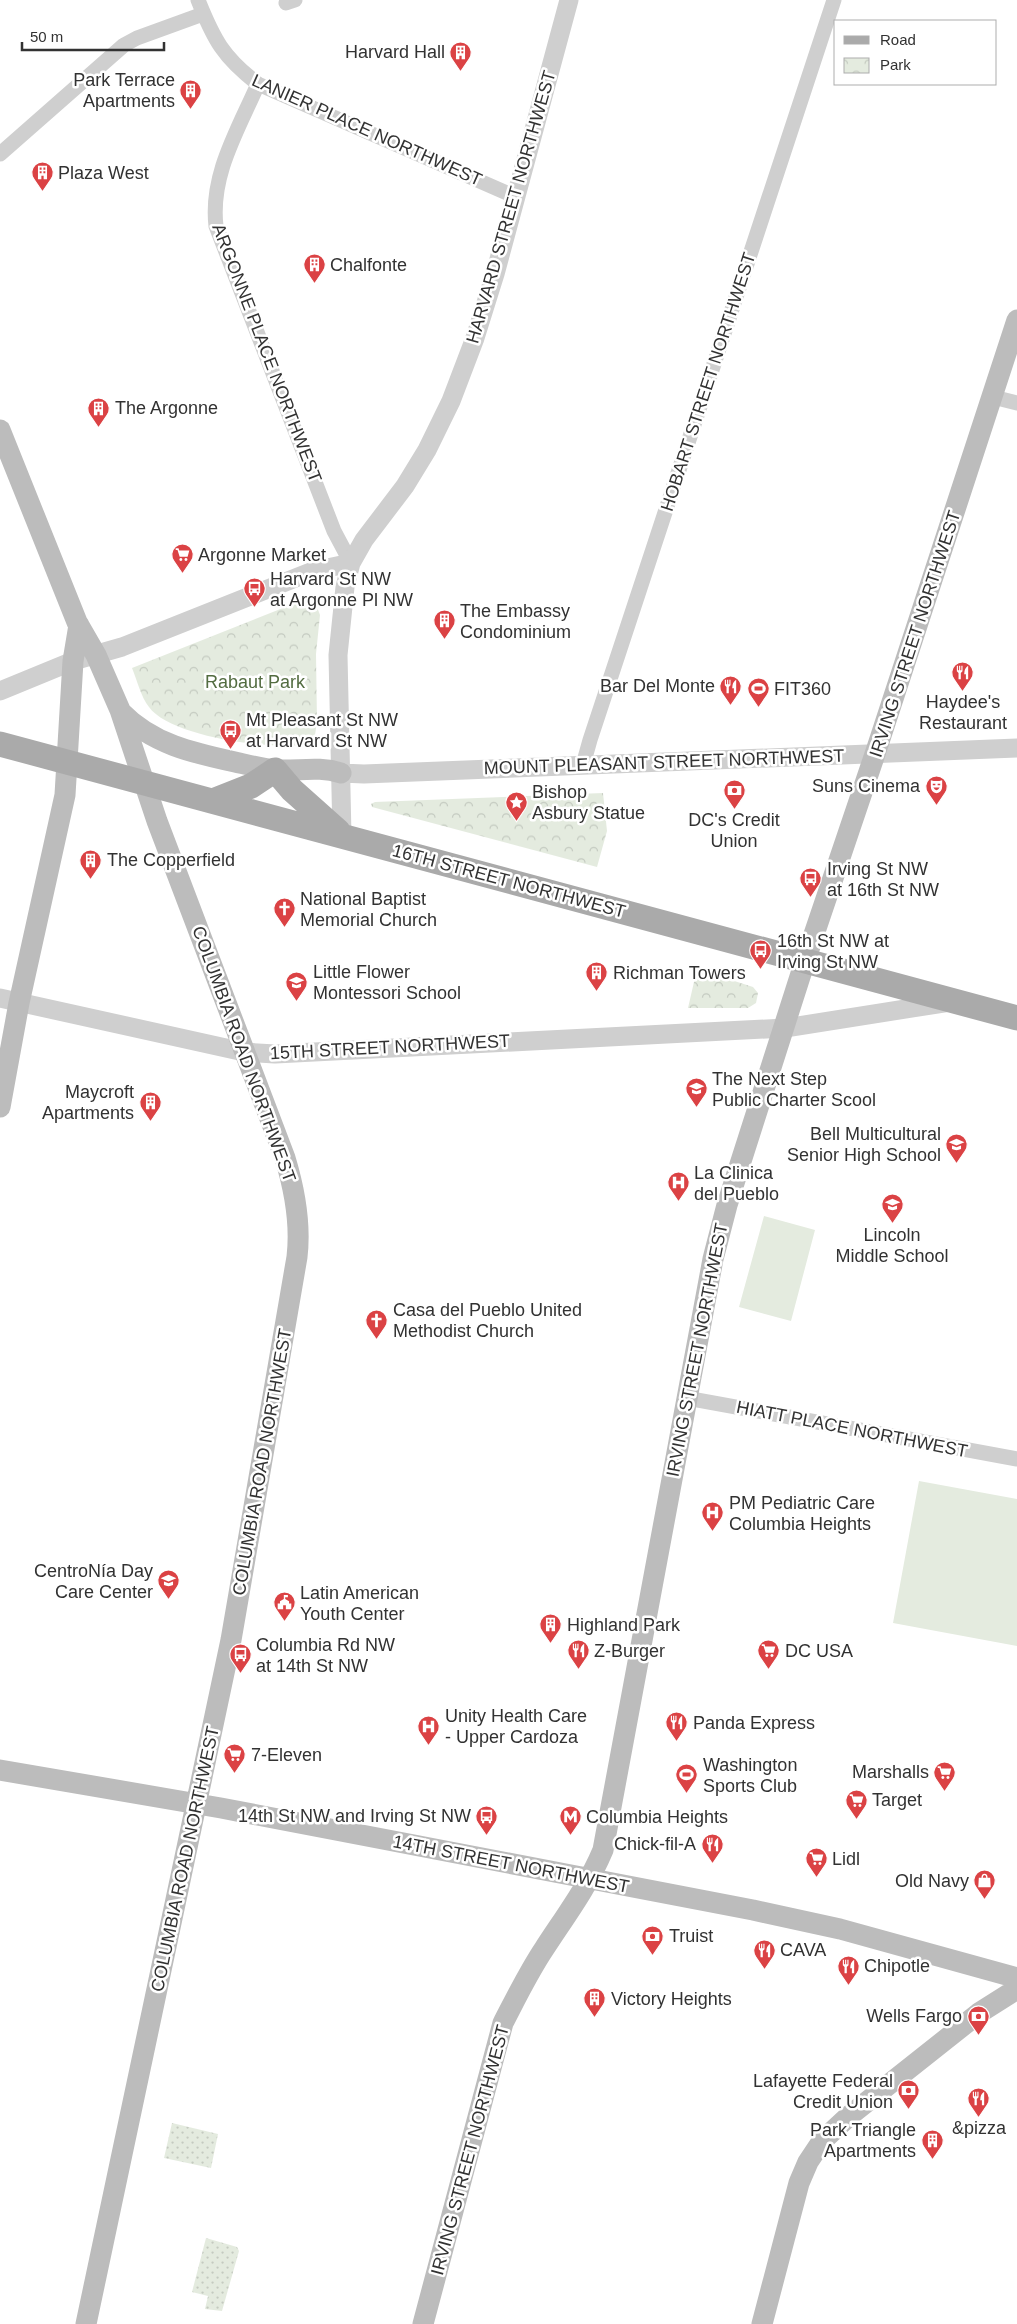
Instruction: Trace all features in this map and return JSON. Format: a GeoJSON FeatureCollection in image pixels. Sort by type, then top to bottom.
{"type":"FeatureCollection","features":[{"type":"Feature","properties":{"kind":"main road","name":"IRVING STREET NORTHWEST"},"geometry":{"type":"LineString","coordinates":[[423,2324],[503,2023],[520,1988],[543,1950],[591,1879],[603,1850],[718,1237],[805,961],[1017,320]]}},
{"type":"Feature","properties":{"kind":"main road","name":"COLUMBIA ROAD NORTHWEST"},"geometry":{"type":"LineString","coordinates":[[0,430],[79,625],[96,655],[120,710],[143,782],[291,1177],[298,1217],[298,1247],[231,1640],[86,2324]]}},
{"type":"Feature","properties":{"kind":"main road","name":"COLUMBIA ROAD NORTHWEST"},"geometry":{"type":"LineString","coordinates":[[74,661],[79,625]]}},
{"type":"Feature","properties":{"kind":"main road"},"geometry":{"type":"LineString","coordinates":[[0,1107],[10,1000],[65,796],[74,661]]}},
{"type":"Feature","properties":{"kind":"main road"},"geometry":{"type":"LineString","coordinates":[[120,710],[133,724],[174,747],[276,770],[326,768],[341,773]]}},
{"type":"Feature","properties":{"kind":"main road","name":"16TH STREET NORTHWEST"},"geometry":{"type":"LineString","coordinates":[[0,744],[1017,1018]]}},
{"type":"Feature","properties":{"kind":"main road"},"geometry":{"type":"LineString","coordinates":[[213,801],[252,786],[276,770]]}},
{"type":"Feature","properties":{"kind":"main road"},"geometry":{"type":"LineString","coordinates":[[276,770],[292,790],[342,836]]}},
{"type":"Feature","properties":{"kind":"main road","name":"14TH STREET NORTHWEST"},"geometry":{"type":"LineString","coordinates":[[0,1770],[197,1804],[591,1879],[840,1929],[1017,1978]]}},
{"type":"Feature","properties":{"kind":"main road"},"geometry":{"type":"LineString","coordinates":[[762,2324],[799,2183],[808,2162],[822,2141],[849,2116],[980,2013],[1017,1989]]}},
{"type":"Feature","properties":{"kind":"street","name":"HARVARD STREET NORTHWEST"},"geometry":{"type":"LineString","coordinates":[[342,836],[338,654],[345,587],[351,563],[364,540],[405,486],[427,450],[451,400],[476,338],[569,0]]}},
{"type":"Feature","properties":{"kind":"street","name":"HOBART STREET NORTHWEST"},"geometry":{"type":"LineString","coordinates":[[583,765],[834,0]]}},
{"type":"Feature","properties":{"kind":"street","name":"LANIER PLACE NORTHWEST"},"geometry":{"type":"LineString","coordinates":[[201,7],[222,50],[234,65],[258,84],[516,197]]}},
{"type":"Feature","properties":{"kind":"street"},"geometry":{"type":"LineString","coordinates":[[0,154],[124,45],[201,7]]}},
{"type":"Feature","properties":{"kind":"street","name":"ARGONNE PLACE NORTHWEST"},"geometry":{"type":"LineString","coordinates":[[258,84],[220,173],[215,195],[216,226],[334,531],[351,563]]}},
{"type":"Feature","properties":{"kind":"street"},"geometry":{"type":"LineString","coordinates":[[993,397],[1017,403]]}},
{"type":"Feature","properties":{"kind":"street"},"geometry":{"type":"LineString","coordinates":[[0,691],[74,661],[122,647],[313,571],[351,563]]}},
{"type":"Feature","properties":{"kind":"street","name":"MOUNT PLEASANT STREET NORTHWEST"},"geometry":{"type":"LineString","coordinates":[[341,773],[1017,748]]}},
{"type":"Feature","properties":{"kind":"street","name":"15TH STREET NORTHWEST"},"geometry":{"type":"LineString","coordinates":[[10,1000],[244,1052],[276,1054],[785,1028],[954,1002]]}},
{"type":"Feature","properties":{"kind":"street","name":"HIATT PLACE NORTHWEST"},"geometry":{"type":"LineString","coordinates":[[687,1398],[1017,1459]]}},
{"type":"Feature","properties":{"kind":"green space","name":"Rabaut Park"},"geometry":{"type":"Polygon","coordinates":[[[303,600],[317,607],[320,615],[316,654],[317,722],[314,741],[309,744],[293,746],[273,745],[249,743],[200,734],[161,717],[146,703],[132,668],[303,600]]]}},
{"type":"Feature","properties":{"kind":"green space"},"geometry":{"type":"Polygon","coordinates":[[[603,793],[607,831],[597,867],[372,807],[371,804],[375,802],[603,793]]]}},
{"type":"Feature","properties":{"kind":"green space"},"geometry":{"type":"Polygon","coordinates":[[[697,969],[753,987],[758,993],[756,1003],[748,1008],[688,1008],[697,969]]]}},
{"type":"Feature","properties":{"kind":"green space"},"geometry":{"type":"Polygon","coordinates":[[[764,1216],[815,1230],[791,1321],[739,1307],[764,1216]]]}},
{"type":"Feature","properties":{"kind":"green space"},"geometry":{"type":"Polygon","coordinates":[[[919,1481],[1017,1499],[1017,1646],[893,1623],[919,1481]]]}},
{"type":"Feature","properties":{"kind":"green space"},"geometry":{"type":"Polygon","coordinates":[[[172,2123],[218,2134],[211,2168],[164,2158],[172,2123]]]}},
{"type":"Feature","properties":{"kind":"green space"},"geometry":{"type":"Polygon","coordinates":[[[206,2238],[237,2247],[239,2251],[222,2311],[205,2309],[208,2296],[192,2292],[206,2238]]]}},
{"type":"Feature","properties":{"kind":"place","name":"Harvard Hall"},"geometry":{"type":"Point","coordinates":[461,71]}},
{"type":"Feature","properties":{"kind":"place","name":"Park Terrace Apartments"},"geometry":{"type":"Point","coordinates":[191,109]}},
{"type":"Feature","properties":{"kind":"place","name":"Plaza West"},"geometry":{"type":"Point","coordinates":[42,192]}},
{"type":"Feature","properties":{"kind":"place","name":"Chalfonte"},"geometry":{"type":"Point","coordinates":[314,284]}},
{"type":"Feature","properties":{"kind":"place","name":"The Argonne"},"geometry":{"type":"Point","coordinates":[99,427]}},
{"type":"Feature","properties":{"kind":"place","name":"Argonne Market"},"geometry":{"type":"Point","coordinates":[182,574]}},
{"type":"Feature","properties":{"kind":"place","name":"Harvard St NW at Argonne Pl NW"},"geometry":{"type":"Point","coordinates":[254,608]}},
{"type":"Feature","properties":{"kind":"place","name":"The Embassy Condominium"},"geometry":{"type":"Point","coordinates":[444,640]}},
{"type":"Feature","properties":{"kind":"place","name":"Haydee's Restaurant"},"geometry":{"type":"Point","coordinates":[963,691]}},
{"type":"Feature","properties":{"kind":"place","name":"Bar Del Monte"},"geometry":{"type":"Point","coordinates":[731,705]}},
{"type":"Feature","properties":{"kind":"place","name":"FIT360"},"geometry":{"type":"Point","coordinates":[758,708]}},
{"type":"Feature","properties":{"kind":"place","name":"Mt Pleasant St NW at Harvard St NW"},"geometry":{"type":"Point","coordinates":[230,749]}},
{"type":"Feature","properties":{"kind":"place","name":"Suns Cinema"},"geometry":{"type":"Point","coordinates":[936,805]}},
{"type":"Feature","properties":{"kind":"place","name":"DC's Credit Union"},"geometry":{"type":"Point","coordinates":[734,809]}},
{"type":"Feature","properties":{"kind":"place","name":"Bishop Asbury Statue"},"geometry":{"type":"Point","coordinates":[516,821]}},
{"type":"Feature","properties":{"kind":"place","name":"The Copperfield"},"geometry":{"type":"Point","coordinates":[91,879]}},
{"type":"Feature","properties":{"kind":"place","name":"Irving St NW at 16th St NW"},"geometry":{"type":"Point","coordinates":[811,898]}},
{"type":"Feature","properties":{"kind":"place","name":"National Baptist Memorial Church"},"geometry":{"type":"Point","coordinates":[284,928]}},
{"type":"Feature","properties":{"kind":"place","name":"16th St NW at Irving St NW"},"geometry":{"type":"Point","coordinates":[761,970]}},
{"type":"Feature","properties":{"kind":"place","name":"Richman Towers"},"geometry":{"type":"Point","coordinates":[597,992]}},
{"type":"Feature","properties":{"kind":"place","name":"Little Flower Montessori School"},"geometry":{"type":"Point","coordinates":[297,1001]}},
{"type":"Feature","properties":{"kind":"place","name":"The Next Step Public Charter Scool"},"geometry":{"type":"Point","coordinates":[696,1108]}},
{"type":"Feature","properties":{"kind":"place","name":"Maycroft Apartments"},"geometry":{"type":"Point","coordinates":[150,1121]}},
{"type":"Feature","properties":{"kind":"place","name":"Bell Multicultural Senior High School"},"geometry":{"type":"Point","coordinates":[957,1163]}},
{"type":"Feature","properties":{"kind":"place","name":"La Clinica del Pueblo"},"geometry":{"type":"Point","coordinates":[678,1202]}},
{"type":"Feature","properties":{"kind":"place","name":"Lincoln Middle School"},"geometry":{"type":"Point","coordinates":[892,1224]}},
{"type":"Feature","properties":{"kind":"place","name":"Casa del Pueblo United Methodist Church"},"geometry":{"type":"Point","coordinates":[377,1339]}},
{"type":"Feature","properties":{"kind":"place","name":"PM Pediatric Care Columbia Heights"},"geometry":{"type":"Point","coordinates":[713,1532]}},
{"type":"Feature","properties":{"kind":"place","name":"CentroNía Day Care Center"},"geometry":{"type":"Point","coordinates":[169,1600]}},
{"type":"Feature","properties":{"kind":"place","name":"Latin American Youth Center"},"geometry":{"type":"Point","coordinates":[284,1622]}},
{"type":"Feature","properties":{"kind":"place","name":"Highland Park"},"geometry":{"type":"Point","coordinates":[551,1644]}},
{"type":"Feature","properties":{"kind":"place","name":"Z-Burger"},"geometry":{"type":"Point","coordinates":[578,1670]}},
{"type":"Feature","properties":{"kind":"place","name":"DC USA"},"geometry":{"type":"Point","coordinates":[769,1670]}},
{"type":"Feature","properties":{"kind":"place","name":"Columbia Rd NW at 14th St NW"},"geometry":{"type":"Point","coordinates":[240,1674]}},
{"type":"Feature","properties":{"kind":"place","name":"Panda Express"},"geometry":{"type":"Point","coordinates":[677,1742]}},
{"type":"Feature","properties":{"kind":"place","name":"Unity Health Care - Upper Cardoza"},"geometry":{"type":"Point","coordinates":[429,1745]}},
{"type":"Feature","properties":{"kind":"place","name":"7-Eleven"},"geometry":{"type":"Point","coordinates":[235,1774]}},
{"type":"Feature","properties":{"kind":"place","name":"Marshalls"},"geometry":{"type":"Point","coordinates":[945,1791]}},
{"type":"Feature","properties":{"kind":"place","name":"Washington Sports Club"},"geometry":{"type":"Point","coordinates":[687,1794]}},
{"type":"Feature","properties":{"kind":"place","name":"Target"},"geometry":{"type":"Point","coordinates":[856,1819]}},
{"type":"Feature","properties":{"kind":"place","name":"14th St NW and Irving St NW"},"geometry":{"type":"Point","coordinates":[487,1835]}},
{"type":"Feature","properties":{"kind":"place","name":"Columbia Heights"},"geometry":{"type":"Point","coordinates":[570,1836]}},
{"type":"Feature","properties":{"kind":"place","name":"Chick-fil-A"},"geometry":{"type":"Point","coordinates":[712,1863]}},
{"type":"Feature","properties":{"kind":"place","name":"Lidl"},"geometry":{"type":"Point","coordinates":[816,1878]}},
{"type":"Feature","properties":{"kind":"place","name":"Old Navy"},"geometry":{"type":"Point","coordinates":[985,1900]}},
{"type":"Feature","properties":{"kind":"place","name":"Truist"},"geometry":{"type":"Point","coordinates":[653,1955]}},
{"type":"Feature","properties":{"kind":"place","name":"CAVA"},"geometry":{"type":"Point","coordinates":[764,1969]}},
{"type":"Feature","properties":{"kind":"place","name":"Chipotle"},"geometry":{"type":"Point","coordinates":[848,1985]}},
{"type":"Feature","properties":{"kind":"place","name":"Victory Heights"},"geometry":{"type":"Point","coordinates":[595,2018]}},
{"type":"Feature","properties":{"kind":"place","name":"Wells Fargo"},"geometry":{"type":"Point","coordinates":[978,2035]}},
{"type":"Feature","properties":{"kind":"place","name":"Lafayette Federal Credit Union"},"geometry":{"type":"Point","coordinates":[909,2110]}},
{"type":"Feature","properties":{"kind":"place","name":"&pizza"},"geometry":{"type":"Point","coordinates":[979,2117]}},
{"type":"Feature","properties":{"kind":"place","name":"Park Triangle Apartments"},"geometry":{"type":"Point","coordinates":[932,2159]}}]}
